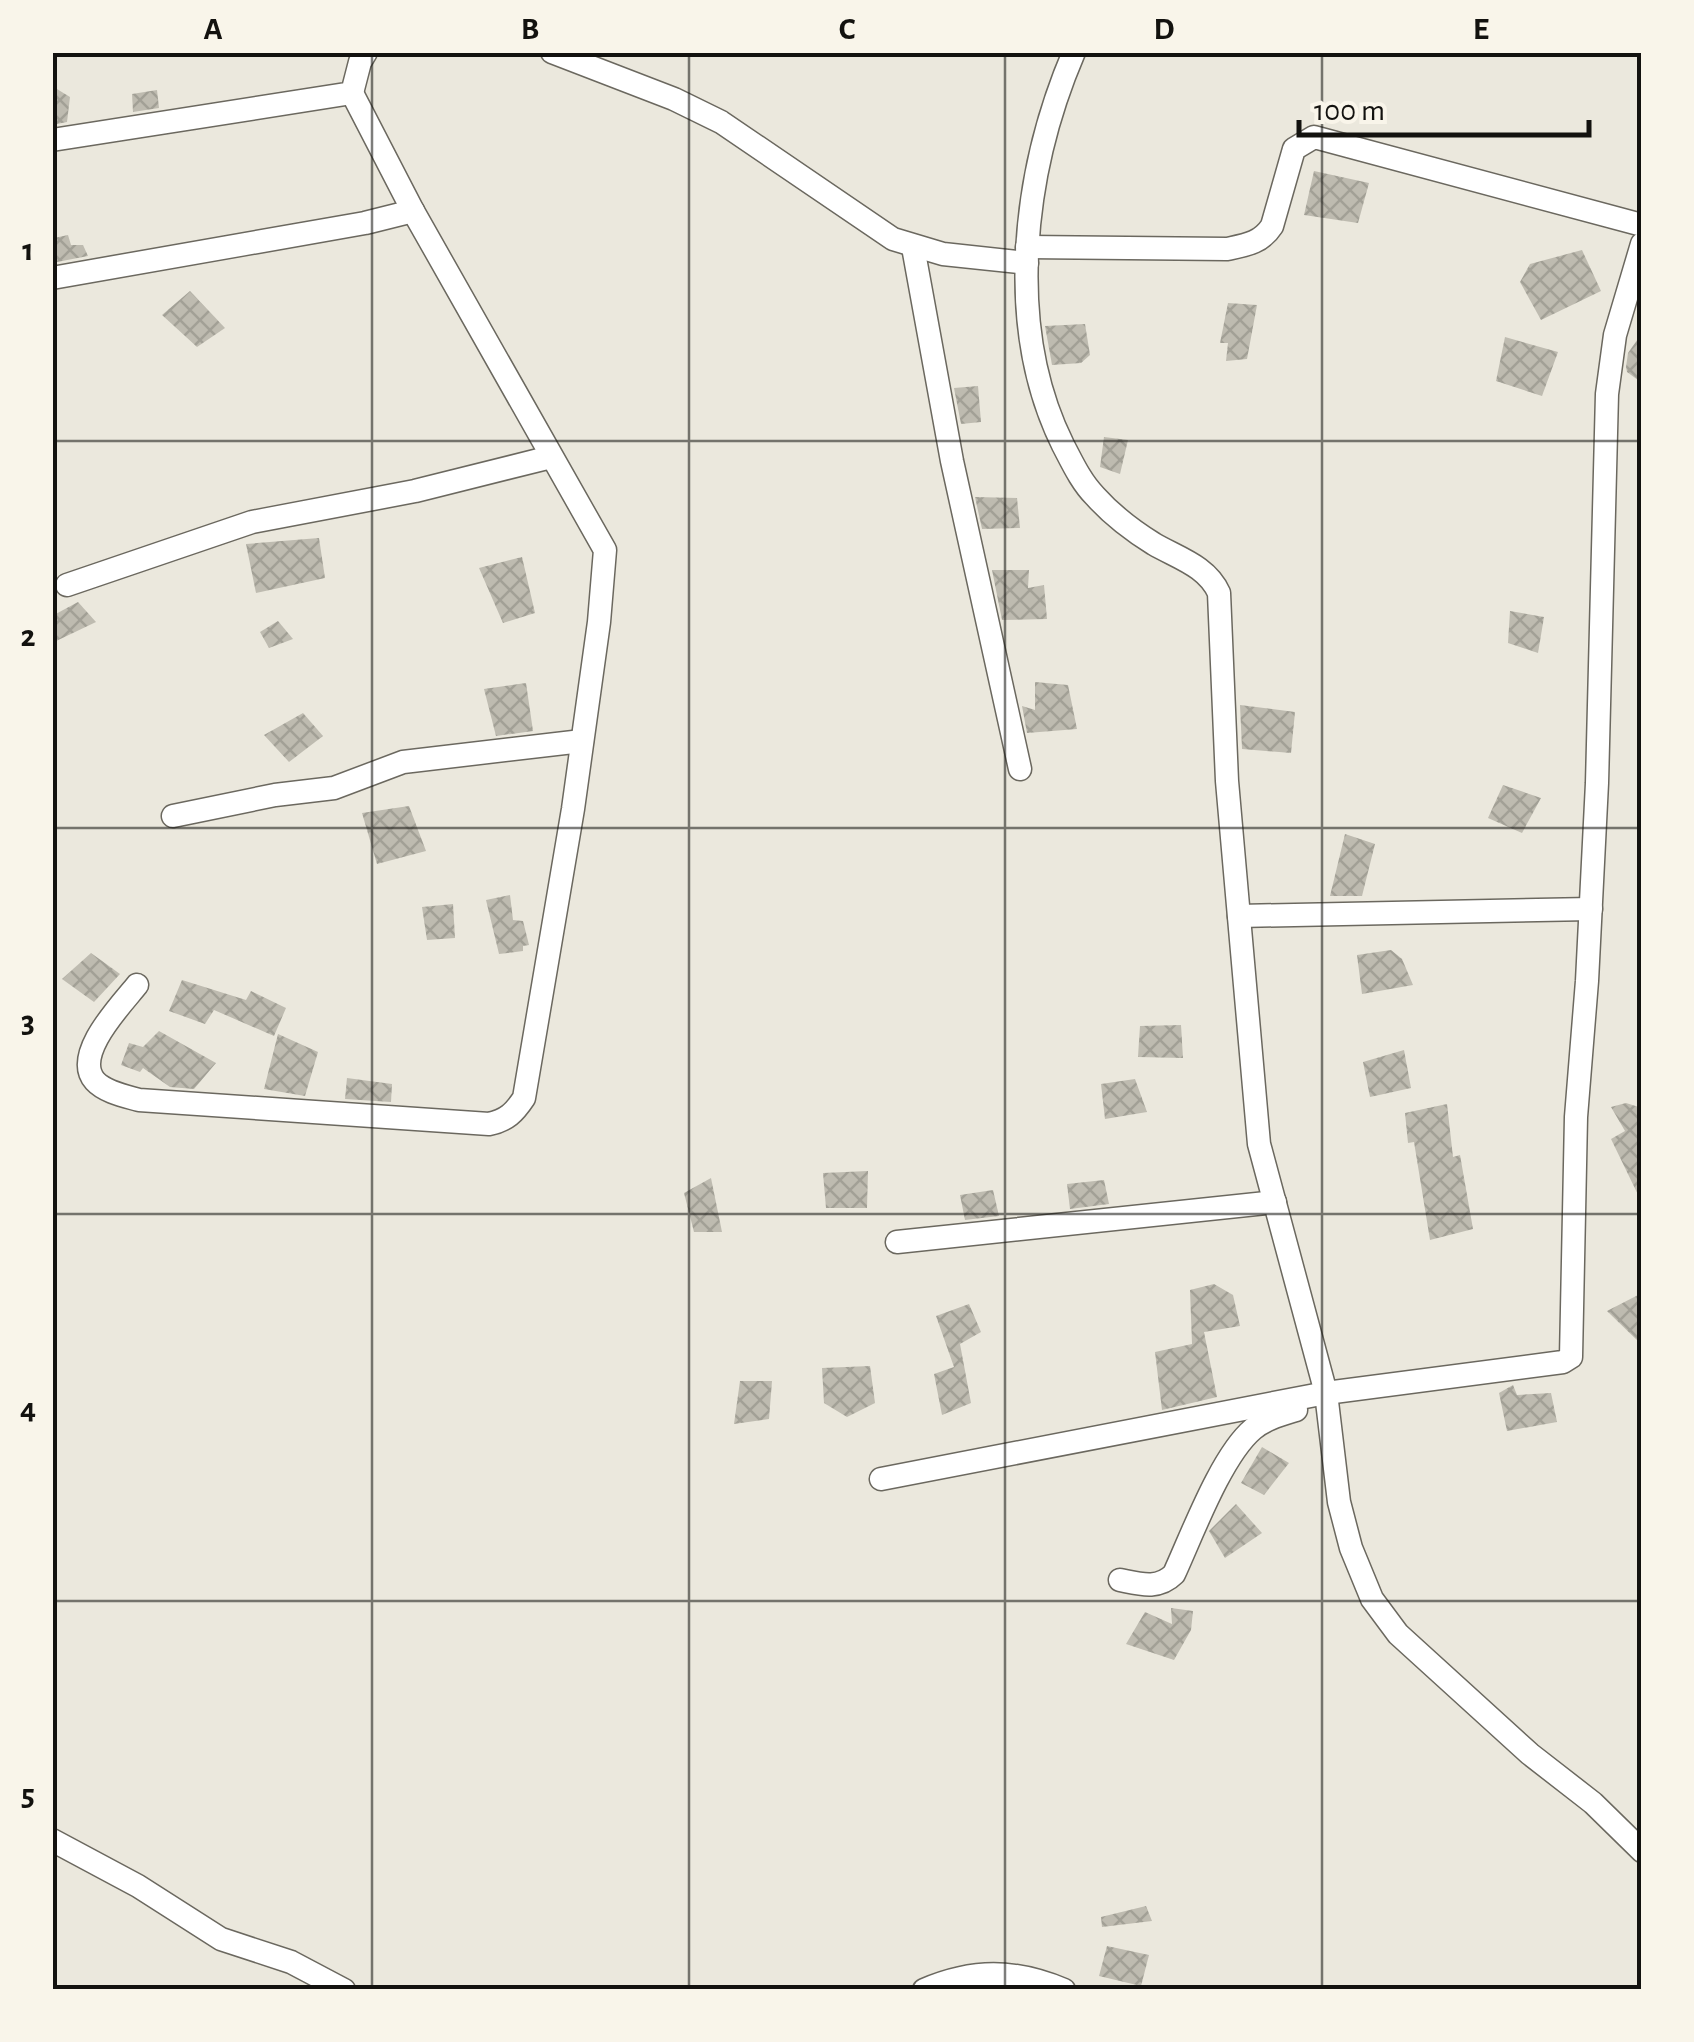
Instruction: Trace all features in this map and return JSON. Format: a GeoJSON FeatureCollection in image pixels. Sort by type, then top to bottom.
{"type":"FeatureCollection","features":[{"type":"Feature","properties":{"kind":"street"},"geometry":{"type":"LineString","coordinates":[[137,985],[92,1046],[90,1072],[96,1082],[116,1093],[170,1104],[489,1124],[514,1113],[524,1098],[582,741],[605,550],[413,211],[352,94],[366,52]]}},
{"type":"Feature","properties":{"kind":"street"},"geometry":{"type":"LineString","coordinates":[[552,52],[674,99],[721,122],[893,240],[942,254],[1027,255],[1251,244],[1265,236],[1272,226],[1294,149],[1314,137],[1642,224]]}},
{"type":"Feature","properties":{"kind":"street"},"geometry":{"type":"LineString","coordinates":[[1074,52],[1042,144],[1027,255],[1038,384],[1051,420],[1078,474],[1094,496],[1132,529],[1199,568],[1219,593],[1227,782],[1257,1128],[1350,1548],[1372,1599],[1398,1634],[1530,1754],[1593,1803],[1642,1851]]}},
{"type":"Feature","properties":{"kind":"street"},"geometry":{"type":"LineString","coordinates":[[52,140],[352,94]]}},
{"type":"Feature","properties":{"kind":"street"},"geometry":{"type":"LineString","coordinates":[[52,278],[365,223],[413,211]]}},
{"type":"Feature","properties":{"kind":"street"},"geometry":{"type":"LineString","coordinates":[[881,1479],[1316,1395],[1563,1362],[1571,1357],[1576,1117],[1591,909],[1610,362],[1642,244]]}},
{"type":"Feature","properties":{"kind":"street"},"geometry":{"type":"LineString","coordinates":[[912,247],[952,461],[1020,769]]}},
{"type":"Feature","properties":{"kind":"street"},"geometry":{"type":"LineString","coordinates":[[67,585],[252,522],[415,490],[552,457]]}},
{"type":"Feature","properties":{"kind":"street"},"geometry":{"type":"LineString","coordinates":[[173,816],[274,795],[334,788],[403,762],[582,741]]}},
{"type":"Feature","properties":{"kind":"street"},"geometry":{"type":"LineString","coordinates":[[1239,916],[1591,909]]}},
{"type":"Feature","properties":{"kind":"street"},"geometry":{"type":"LineString","coordinates":[[897,1242],[1275,1202]]}},
{"type":"Feature","properties":{"kind":"street"},"geometry":{"type":"LineString","coordinates":[[1120,1580],[1158,1584],[1174,1574],[1216,1484],[1246,1436],[1267,1420],[1302,1408],[1316,1395]]}},
{"type":"Feature","properties":{"kind":"street"},"geometry":{"type":"LineString","coordinates":[[52,1840],[138,1886],[220,1939],[291,1962],[344,1990]]}},
{"type":"Feature","properties":{"kind":"street"},"geometry":{"type":"LineString","coordinates":[[924,1990],[955,1976],[986,1973],[1022,1977],[1064,1990]]}},
{"type":"Feature","properties":{"kind":"building"},"geometry":{"type":"Polygon","coordinates":[[[52,86],[70,97],[67,122],[52,125],[52,86]]]}},
{"type":"Feature","properties":{"kind":"building"},"geometry":{"type":"Polygon","coordinates":[[[157,90],[159,108],[133,112],[132,94],[157,90]]]}},
{"type":"Feature","properties":{"kind":"building"},"geometry":{"type":"Polygon","coordinates":[[[1314,171],[1369,183],[1358,223],[1304,215],[1314,171]]]}},
{"type":"Feature","properties":{"kind":"building"},"geometry":{"type":"Polygon","coordinates":[[[68,235],[71,245],[83,245],[88,256],[57,262],[54,238],[68,235]]]}},
{"type":"Feature","properties":{"kind":"building"},"geometry":{"type":"Polygon","coordinates":[[[1582,250],[1601,291],[1541,320],[1520,282],[1530,264],[1582,250]]]}},
{"type":"Feature","properties":{"kind":"building"},"geometry":{"type":"Polygon","coordinates":[[[190,291],[225,328],[197,347],[162,315],[190,291]]]}},
{"type":"Feature","properties":{"kind":"building"},"geometry":{"type":"Polygon","coordinates":[[[1228,303],[1257,305],[1247,359],[1226,361],[1228,343],[1220,343],[1228,303]]]}},
{"type":"Feature","properties":{"kind":"building"},"geometry":{"type":"Polygon","coordinates":[[[1085,324],[1090,355],[1081,363],[1052,365],[1045,326],[1085,324]]]}},
{"type":"Feature","properties":{"kind":"building"},"geometry":{"type":"Polygon","coordinates":[[[1642,333],[1642,383],[1626,367],[1628,353],[1642,333]]]}},
{"type":"Feature","properties":{"kind":"building"},"geometry":{"type":"Polygon","coordinates":[[[1505,337],[1558,352],[1542,396],[1496,381],[1505,337]]]}},
{"type":"Feature","properties":{"kind":"building"},"geometry":{"type":"Polygon","coordinates":[[[978,386],[981,422],[961,424],[954,388],[978,386]]]}},
{"type":"Feature","properties":{"kind":"building"},"geometry":{"type":"Polygon","coordinates":[[[1104,437],[1128,440],[1120,474],[1100,467],[1104,437]]]}},
{"type":"Feature","properties":{"kind":"building"},"geometry":{"type":"Polygon","coordinates":[[[975,497],[1017,498],[1020,528],[982,529],[975,497]]]}},
{"type":"Feature","properties":{"kind":"building"},"geometry":{"type":"Polygon","coordinates":[[[319,538],[325,578],[256,593],[246,544],[319,538]]]}},
{"type":"Feature","properties":{"kind":"building"},"geometry":{"type":"Polygon","coordinates":[[[522,557],[535,613],[503,623],[479,568],[522,557]]]}},
{"type":"Feature","properties":{"kind":"building"},"geometry":{"type":"Polygon","coordinates":[[[992,570],[1029,570],[1028,588],[1044,585],[1047,619],[1002,620],[992,570]]]}},
{"type":"Feature","properties":{"kind":"building"},"geometry":{"type":"Polygon","coordinates":[[[78,602],[96,622],[52,643],[52,616],[78,602]]]}},
{"type":"Feature","properties":{"kind":"building"},"geometry":{"type":"Polygon","coordinates":[[[1510,611],[1544,617],[1538,653],[1508,643],[1510,611]]]}},
{"type":"Feature","properties":{"kind":"building"},"geometry":{"type":"Polygon","coordinates":[[[278,621],[293,639],[269,648],[260,632],[278,621]]]}},
{"type":"Feature","properties":{"kind":"building"},"geometry":{"type":"Polygon","coordinates":[[[1035,682],[1068,685],[1077,729],[1027,733],[1022,706],[1035,710],[1035,682]]]}},
{"type":"Feature","properties":{"kind":"building"},"geometry":{"type":"Polygon","coordinates":[[[526,683],[533,731],[496,736],[484,689],[526,683]]]}},
{"type":"Feature","properties":{"kind":"building"},"geometry":{"type":"Polygon","coordinates":[[[1240,705],[1295,712],[1291,753],[1242,749],[1240,705]]]}},
{"type":"Feature","properties":{"kind":"building"},"geometry":{"type":"Polygon","coordinates":[[[303,713],[323,736],[289,762],[264,735],[303,713]]]}},
{"type":"Feature","properties":{"kind":"building"},"geometry":{"type":"Polygon","coordinates":[[[1503,785],[1541,798],[1522,833],[1488,818],[1503,785]]]}},
{"type":"Feature","properties":{"kind":"building"},"geometry":{"type":"Polygon","coordinates":[[[409,806],[426,851],[377,864],[362,813],[409,806]]]}},
{"type":"Feature","properties":{"kind":"building"},"geometry":{"type":"Polygon","coordinates":[[[1345,834],[1375,844],[1362,896],[1330,896],[1345,834]]]}},
{"type":"Feature","properties":{"kind":"building"},"geometry":{"type":"Polygon","coordinates":[[[510,895],[513,920],[523,921],[529,945],[523,946],[523,951],[499,954],[486,900],[510,895]]]}},
{"type":"Feature","properties":{"kind":"building"},"geometry":{"type":"Polygon","coordinates":[[[453,904],[455,938],[427,940],[422,907],[453,904]]]}},
{"type":"Feature","properties":{"kind":"building"},"geometry":{"type":"Polygon","coordinates":[[[1391,950],[1402,959],[1413,985],[1362,994],[1357,955],[1391,950]]]}},
{"type":"Feature","properties":{"kind":"building"},"geometry":{"type":"Polygon","coordinates":[[[91,953],[120,974],[94,1002],[62,979],[91,953]]]}},
{"type":"Feature","properties":{"kind":"building"},"geometry":{"type":"Polygon","coordinates":[[[182,980],[246,1000],[251,991],[286,1008],[274,1036],[214,1010],[205,1024],[169,1011],[182,980]]]}},
{"type":"Feature","properties":{"kind":"building"},"geometry":{"type":"Polygon","coordinates":[[[1181,1025],[1183,1058],[1138,1057],[1140,1026],[1181,1025]]]}},
{"type":"Feature","properties":{"kind":"building"},"geometry":{"type":"Polygon","coordinates":[[[159,1031],[216,1063],[194,1089],[170,1087],[143,1068],[140,1072],[121,1065],[129,1043],[143,1047],[159,1031]]]}},
{"type":"Feature","properties":{"kind":"building"},"geometry":{"type":"Polygon","coordinates":[[[278,1034],[318,1052],[305,1096],[264,1089],[278,1034]]]}},
{"type":"Feature","properties":{"kind":"building"},"geometry":{"type":"Polygon","coordinates":[[[1404,1050],[1411,1088],[1370,1097],[1363,1062],[1404,1050]]]}},
{"type":"Feature","properties":{"kind":"building"},"geometry":{"type":"Polygon","coordinates":[[[347,1078],[392,1084],[391,1102],[345,1099],[347,1078]]]}},
{"type":"Feature","properties":{"kind":"building"},"geometry":{"type":"Polygon","coordinates":[[[1135,1079],[1147,1112],[1105,1119],[1101,1084],[1135,1079]]]}},
{"type":"Feature","properties":{"kind":"building"},"geometry":{"type":"Polygon","coordinates":[[[1626,1103],[1642,1108],[1642,1203],[1611,1139],[1625,1131],[1611,1107],[1626,1103]]]}},
{"type":"Feature","properties":{"kind":"building"},"geometry":{"type":"Polygon","coordinates":[[[1447,1104],[1453,1157],[1460,1155],[1473,1229],[1430,1240],[1414,1142],[1408,1143],[1405,1113],[1447,1104]]]}},
{"type":"Feature","properties":{"kind":"building"},"geometry":{"type":"Polygon","coordinates":[[[868,1171],[867,1208],[826,1208],[823,1173],[868,1171]]]}},
{"type":"Feature","properties":{"kind":"building"},"geometry":{"type":"Polygon","coordinates":[[[711,1178],[722,1232],[694,1232],[684,1193],[711,1178]]]}},
{"type":"Feature","properties":{"kind":"building"},"geometry":{"type":"Polygon","coordinates":[[[1104,1180],[1109,1204],[1070,1209],[1067,1184],[1104,1180]]]}},
{"type":"Feature","properties":{"kind":"building"},"geometry":{"type":"Polygon","coordinates":[[[993,1190],[999,1216],[965,1220],[960,1195],[993,1190]]]}},
{"type":"Feature","properties":{"kind":"building"},"geometry":{"type":"Polygon","coordinates":[[[1214,1284],[1233,1295],[1240,1326],[1204,1332],[1217,1397],[1162,1410],[1155,1352],[1192,1344],[1190,1290],[1214,1284]]]}},
{"type":"Feature","properties":{"kind":"building"},"geometry":{"type":"Polygon","coordinates":[[[1642,1293],[1642,1345],[1607,1311],[1642,1293]]]}},
{"type":"Feature","properties":{"kind":"building"},"geometry":{"type":"Polygon","coordinates":[[[969,1304],[981,1332],[960,1344],[971,1403],[942,1415],[934,1374],[954,1367],[936,1316],[969,1304]]]}},
{"type":"Feature","properties":{"kind":"building"},"geometry":{"type":"Polygon","coordinates":[[[870,1366],[875,1403],[847,1417],[824,1403],[822,1368],[870,1366]]]}},
{"type":"Feature","properties":{"kind":"building"},"geometry":{"type":"Polygon","coordinates":[[[740,1381],[772,1381],[769,1419],[734,1424],[740,1381]]]}},
{"type":"Feature","properties":{"kind":"building"},"geometry":{"type":"Polygon","coordinates":[[[1513,1385],[1517,1395],[1551,1393],[1557,1422],[1507,1431],[1499,1393],[1513,1385]]]}},
{"type":"Feature","properties":{"kind":"building"},"geometry":{"type":"Polygon","coordinates":[[[1262,1447],[1289,1463],[1264,1495],[1241,1483],[1262,1447]]]}},
{"type":"Feature","properties":{"kind":"building"},"geometry":{"type":"Polygon","coordinates":[[[1236,1504],[1262,1533],[1225,1558],[1209,1531],[1236,1504]]]}},
{"type":"Feature","properties":{"kind":"building"},"geometry":{"type":"Polygon","coordinates":[[[1171,1608],[1193,1611],[1191,1630],[1174,1660],[1126,1644],[1145,1612],[1172,1624],[1171,1608]]]}},
{"type":"Feature","properties":{"kind":"building"},"geometry":{"type":"Polygon","coordinates":[[[1146,1906],[1152,1921],[1102,1927],[1101,1917],[1146,1906]]]}},
{"type":"Feature","properties":{"kind":"building"},"geometry":{"type":"Polygon","coordinates":[[[1107,1946],[1149,1955],[1141,1986],[1099,1976],[1107,1946]]]}}]}
